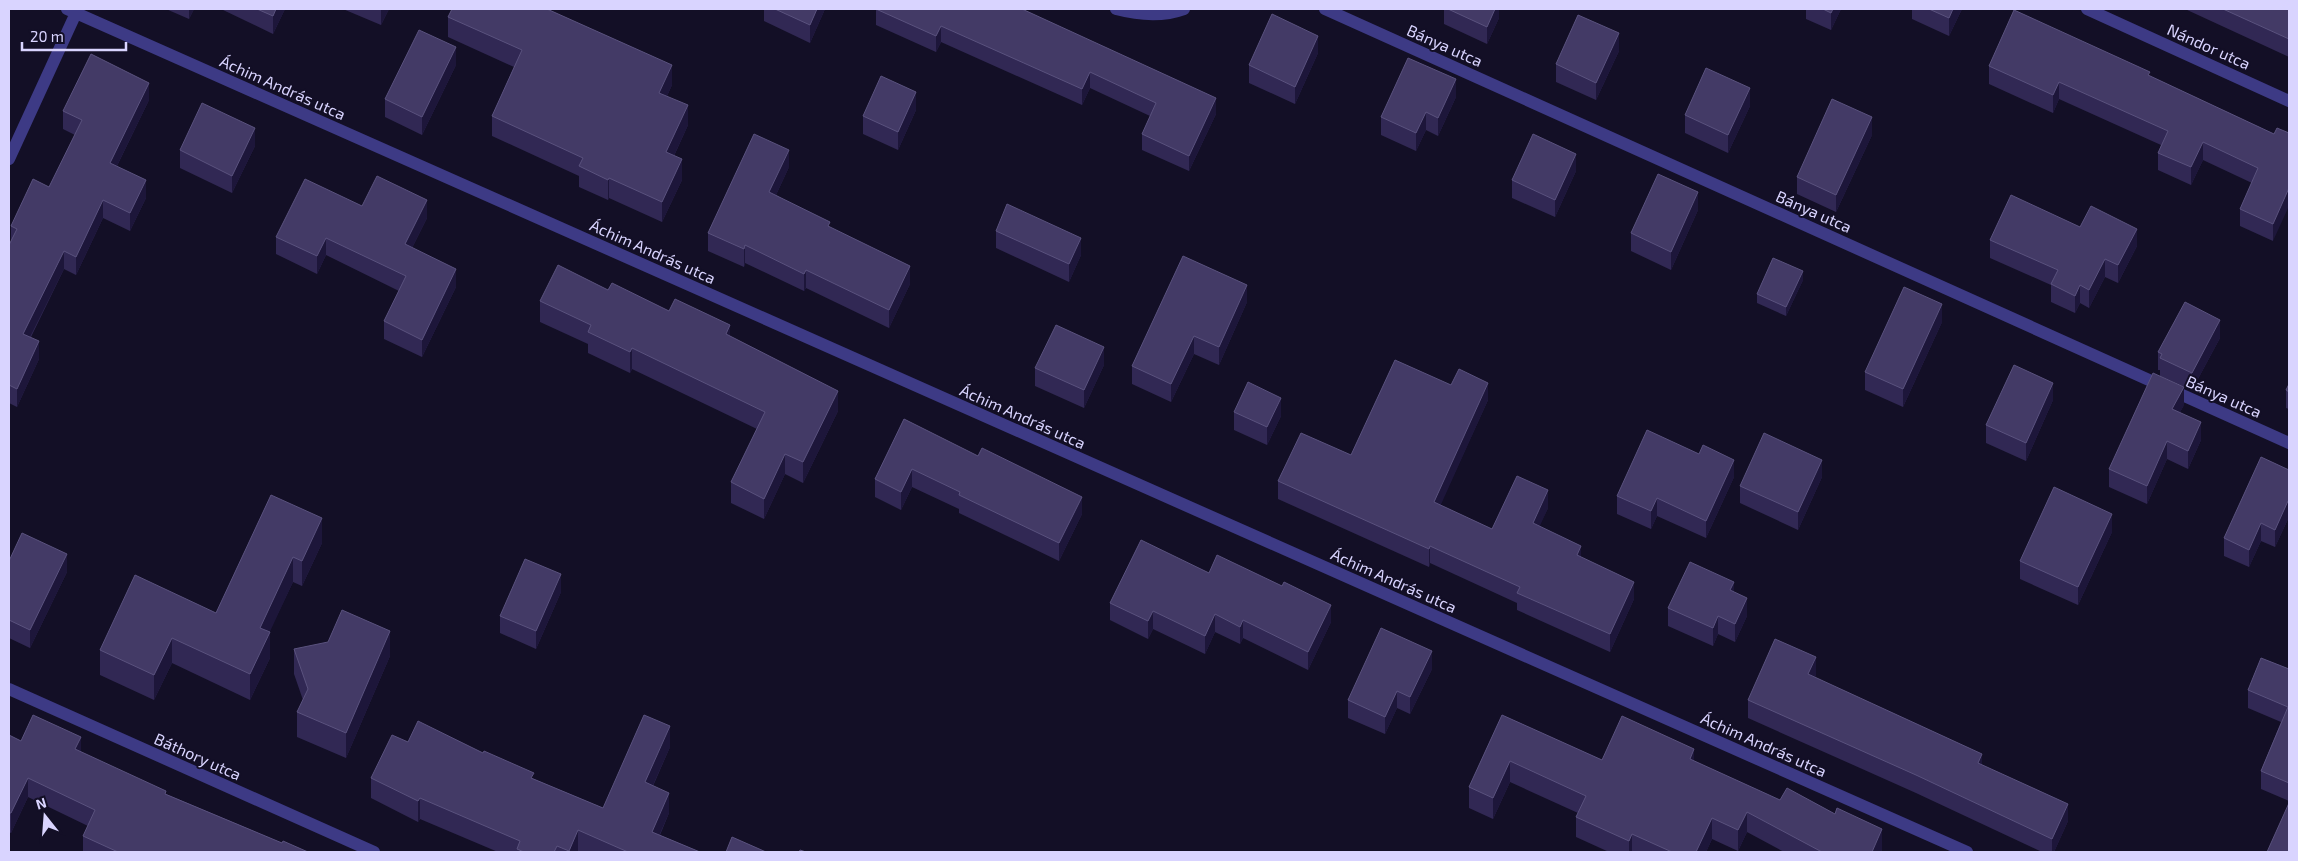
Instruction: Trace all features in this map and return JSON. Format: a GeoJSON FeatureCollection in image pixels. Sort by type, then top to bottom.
{"type":"FeatureCollection","features":[{"type":"Feature","properties":{"kind":"street"},"geometry":{"type":"LineString","coordinates":[[1116,9],[1137,14],[1172,13],[1184,9]]}},
{"type":"Feature","properties":{"kind":"street","name":"Bánya utca"},"geometry":{"type":"LineString","coordinates":[[1325,9],[2289,443]]}},
{"type":"Feature","properties":{"kind":"street","name":"Nándor utca"},"geometry":{"type":"LineString","coordinates":[[2087,9],[2289,101]]}},
{"type":"Feature","properties":{"kind":"street"},"geometry":{"type":"LineString","coordinates":[[9,159],[71,11]]}},
{"type":"Feature","properties":{"kind":"street","name":"Áchim András utca"},"geometry":{"type":"LineString","coordinates":[[71,11],[1967,852]]}},
{"type":"Feature","properties":{"kind":"street","name":"Báthory utca"},"geometry":{"type":"LineString","coordinates":[[9,689],[374,852]]}},
{"type":"Feature","properties":{"kind":"building"},"geometry":{"type":"Polygon","coordinates":[[[257,9],[276,9],[273,16],[257,9]]]}},
{"type":"Feature","properties":{"kind":"building"},"geometry":{"type":"Polygon","coordinates":[[[452,9],[547,9],[672,65],[659,93],[688,105],[666,152],[682,159],[662,202],[579,166],[583,158],[492,116],[522,50],[448,17],[452,9]]]}},
{"type":"Feature","properties":{"kind":"building"},"geometry":{"type":"Polygon","coordinates":[[[775,9],[817,9],[810,25],[775,9]]]}},
{"type":"Feature","properties":{"kind":"building"},"geometry":{"type":"Polygon","coordinates":[[[876,9],[1022,9],[1216,98],[1189,156],[1142,134],[1156,103],[1090,72],[1082,89],[941,26],[936,36],[876,9]]]}},
{"type":"Feature","properties":{"kind":"building"},"geometry":{"type":"Polygon","coordinates":[[[1448,9],[1495,9],[1487,27],[1448,9]]]}},
{"type":"Feature","properties":{"kind":"building"},"geometry":{"type":"Polygon","coordinates":[[[1823,9],[1833,9],[1831,13],[1823,9]]]}},
{"type":"Feature","properties":{"kind":"building"},"geometry":{"type":"Polygon","coordinates":[[[1929,9],[1953,9],[1949,18],[1929,9]]]}},
{"type":"Feature","properties":{"kind":"building"},"geometry":{"type":"Polygon","coordinates":[[[2223,9],[2289,9],[2289,39],[2223,9]]]}},
{"type":"Feature","properties":{"kind":"building"},"geometry":{"type":"Polygon","coordinates":[[[2014,10],[2150,72],[2148,75],[2274,134],[2277,128],[2289,133],[2289,188],[2273,224],[2240,209],[2258,168],[2203,142],[2191,167],[2158,153],[2168,131],[2059,82],[2053,95],[1989,66],[2014,10]]]}},
{"type":"Feature","properties":{"kind":"building"},"geometry":{"type":"Polygon","coordinates":[[[1272,14],[1318,36],[1295,87],[1249,65],[1272,14]]]}},
{"type":"Feature","properties":{"kind":"building"},"geometry":{"type":"Polygon","coordinates":[[[1578,15],[1619,33],[1596,83],[1556,64],[1578,15]]]}},
{"type":"Feature","properties":{"kind":"building"},"geometry":{"type":"Polygon","coordinates":[[[419,30],[456,47],[422,117],[385,99],[419,30]]]}},
{"type":"Feature","properties":{"kind":"building"},"geometry":{"type":"Polygon","coordinates":[[[91,54],[149,83],[110,163],[146,180],[130,213],[103,200],[76,257],[64,251],[23,334],[39,341],[17,389],[9,385],[9,245],[17,229],[11,226],[33,179],[49,187],[82,120],[63,111],[91,54]]]}},
{"type":"Feature","properties":{"kind":"building"},"geometry":{"type":"Polygon","coordinates":[[[1408,58],[1456,79],[1438,118],[1426,112],[1416,133],[1381,117],[1408,58]]]}},
{"type":"Feature","properties":{"kind":"building"},"geometry":{"type":"Polygon","coordinates":[[[1706,68],[1750,88],[1728,135],[1685,115],[1706,68]]]}},
{"type":"Feature","properties":{"kind":"building"},"geometry":{"type":"Polygon","coordinates":[[[881,76],[916,92],[898,132],[863,116],[881,76]]]}},
{"type":"Feature","properties":{"kind":"building"},"geometry":{"type":"Polygon","coordinates":[[[1832,99],[1872,117],[1836,195],[1797,177],[1832,99]]]}},
{"type":"Feature","properties":{"kind":"building"},"geometry":{"type":"Polygon","coordinates":[[[202,103],[255,128],[232,176],[180,150],[202,103]]]}},
{"type":"Feature","properties":{"kind":"building"},"geometry":{"type":"Polygon","coordinates":[[[754,134],[789,150],[769,192],[830,222],[828,226],[910,266],[889,310],[806,270],[804,274],[745,245],[744,249],[708,233],[754,134]]]}},
{"type":"Feature","properties":{"kind":"building"},"geometry":{"type":"Polygon","coordinates":[[[1533,134],[1576,154],[1555,200],[1512,180],[1533,134]]]}},
{"type":"Feature","properties":{"kind":"building"},"geometry":{"type":"Polygon","coordinates":[[[1658,174],[1698,192],[1671,252],[1631,233],[1658,174]]]}},
{"type":"Feature","properties":{"kind":"building"},"geometry":{"type":"Polygon","coordinates":[[[377,176],[427,200],[405,244],[456,269],[422,340],[384,321],[406,276],[326,238],[317,256],[276,237],[305,179],[362,206],[377,176]]]}},
{"type":"Feature","properties":{"kind":"building"},"geometry":{"type":"Polygon","coordinates":[[[2011,195],[2080,227],[2091,206],[2137,229],[2118,265],[2105,259],[2089,290],[2080,285],[2075,296],[2051,284],[2058,270],[1990,240],[2011,195]]]}},
{"type":"Feature","properties":{"kind":"building"},"geometry":{"type":"Polygon","coordinates":[[[1007,204],[1081,238],[1069,264],[996,231],[1007,204]]]}},
{"type":"Feature","properties":{"kind":"building"},"geometry":{"type":"Polygon","coordinates":[[[1183,256],[1247,285],[1219,347],[1194,336],[1171,384],[1132,366],[1183,256]]]}},
{"type":"Feature","properties":{"kind":"building"},"geometry":{"type":"Polygon","coordinates":[[[1773,258],[1803,271],[1786,307],[1757,294],[1773,258]]]}},
{"type":"Feature","properties":{"kind":"building"},"geometry":{"type":"Polygon","coordinates":[[[558,265],[608,290],[612,283],[669,311],[675,299],[730,325],[726,334],[838,391],[803,462],[785,454],[764,499],[731,482],[765,412],[632,348],[630,352],[588,332],[591,325],[540,301],[558,265]]]}},
{"type":"Feature","properties":{"kind":"building"},"geometry":{"type":"Polygon","coordinates":[[[1904,287],[1942,304],[1903,389],[1865,372],[1904,287]]]}},
{"type":"Feature","properties":{"kind":"building"},"geometry":{"type":"Polygon","coordinates":[[[2185,302],[2220,320],[2192,373],[2160,358],[2162,354],[2158,352],[2185,302]]]}},
{"type":"Feature","properties":{"kind":"building"},"geometry":{"type":"Polygon","coordinates":[[[1056,325],[1104,347],[1084,390],[1035,368],[1056,325]]]}},
{"type":"Feature","properties":{"kind":"building"},"geometry":{"type":"Polygon","coordinates":[[[1395,360],[1451,385],[1459,369],[1488,383],[1434,502],[1492,529],[1517,476],[1548,490],[1533,523],[1581,546],[1577,555],[1634,582],[1610,634],[1517,593],[1520,587],[1430,546],[1429,549],[1278,481],[1301,433],[1351,455],[1395,360]]]}},
{"type":"Feature","properties":{"kind":"building"},"geometry":{"type":"Polygon","coordinates":[[[2014,365],[2053,383],[2026,443],[1986,425],[2014,365]]]}},
{"type":"Feature","properties":{"kind":"building"},"geometry":{"type":"Polygon","coordinates":[[[2153,373],[2184,387],[2172,409],[2201,422],[2188,451],[2167,441],[2147,486],[2109,469],[2153,373]]]}},
{"type":"Feature","properties":{"kind":"building"},"geometry":{"type":"Polygon","coordinates":[[[1248,382],[1281,398],[1267,427],[1234,412],[1248,382]]]}},
{"type":"Feature","properties":{"kind":"building"},"geometry":{"type":"Polygon","coordinates":[[[904,419],[978,456],[982,448],[1082,497],[1059,543],[959,495],[960,492],[912,469],[901,492],[875,479],[904,419]]]}},
{"type":"Feature","properties":{"kind":"building"},"geometry":{"type":"Polygon","coordinates":[[[1647,430],[1699,454],[1703,445],[1734,460],[1706,521],[1657,498],[1651,511],[1617,496],[1647,430]]]}},
{"type":"Feature","properties":{"kind":"building"},"geometry":{"type":"Polygon","coordinates":[[[1764,433],[1822,460],[1798,512],[1740,486],[1764,433]]]}},
{"type":"Feature","properties":{"kind":"building"},"geometry":{"type":"Polygon","coordinates":[[[2261,457],[2289,470],[2289,502],[2275,530],[2261,523],[2249,550],[2224,538],[2261,457]]]}},
{"type":"Feature","properties":{"kind":"building"},"geometry":{"type":"Polygon","coordinates":[[[2054,487],[2112,514],[2078,587],[2020,561],[2054,487]]]}},
{"type":"Feature","properties":{"kind":"building"},"geometry":{"type":"Polygon","coordinates":[[[271,495],[322,518],[302,561],[293,557],[260,628],[270,632],[250,674],[172,638],[154,675],[100,650],[135,575],[216,613],[271,495]]]}},
{"type":"Feature","properties":{"kind":"building"},"geometry":{"type":"Polygon","coordinates":[[[22,533],[67,554],[30,630],[9,620],[9,561],[22,533]]]}},
{"type":"Feature","properties":{"kind":"building"},"geometry":{"type":"Polygon","coordinates":[[[1141,540],[1209,573],[1217,555],[1282,586],[1284,582],[1331,605],[1308,652],[1243,620],[1240,627],[1215,614],[1205,636],[1153,611],[1148,621],[1110,603],[1141,540]]]}},
{"type":"Feature","properties":{"kind":"building"},"geometry":{"type":"Polygon","coordinates":[[[525,559],[561,574],[536,631],[500,616],[525,559]]]}},
{"type":"Feature","properties":{"kind":"building"},"geometry":{"type":"Polygon","coordinates":[[[1690,562],[1734,582],[1730,590],[1747,598],[1735,624],[1718,616],[1713,628],[1668,608],[1690,562]]]}},
{"type":"Feature","properties":{"kind":"building"},"geometry":{"type":"Polygon","coordinates":[[[342,610],[390,631],[346,733],[297,712],[308,689],[294,649],[328,642],[342,610]]]}},
{"type":"Feature","properties":{"kind":"building"},"geometry":{"type":"Polygon","coordinates":[[[1381,628],[1432,651],[1410,697],[1397,691],[1385,717],[1348,700],[1381,628]]]}},
{"type":"Feature","properties":{"kind":"building"},"geometry":{"type":"Polygon","coordinates":[[[1775,639],[1816,657],[1808,674],[1982,754],[1978,763],[2068,804],[2052,839],[1916,775],[1748,700],[1775,639]]]}},
{"type":"Feature","properties":{"kind":"building"},"geometry":{"type":"Polygon","coordinates":[[[2261,658],[2289,669],[2289,783],[2261,771],[2288,707],[2248,690],[2261,658]]]}},
{"type":"Feature","properties":{"kind":"building"},"geometry":{"type":"Polygon","coordinates":[[[33,715],[81,737],[75,749],[166,791],[165,794],[308,852],[118,852],[83,836],[95,810],[28,778],[11,813],[9,813],[9,735],[21,741],[33,715]]]}},
{"type":"Feature","properties":{"kind":"building"},"geometry":{"type":"Polygon","coordinates":[[[644,715],[670,726],[645,782],[669,793],[652,832],[700,852],[628,852],[578,830],[569,851],[557,846],[554,852],[524,852],[517,849],[520,841],[420,798],[418,801],[371,778],[392,735],[408,742],[418,721],[483,753],[484,751],[534,773],[531,778],[603,808],[644,715]]]}},
{"type":"Feature","properties":{"kind":"building"},"geometry":{"type":"Polygon","coordinates":[[[1502,715],[1602,760],[1622,716],[1694,749],[1690,759],[1780,800],[1787,788],[1835,814],[1837,808],[1882,829],[1872,852],[1822,852],[1747,812],[1738,830],[1712,818],[1696,852],[1672,852],[1632,834],[1629,841],[1576,817],[1586,796],[1510,761],[1493,798],[1469,787],[1502,715]]]}},
{"type":"Feature","properties":{"kind":"building"},"geometry":{"type":"Polygon","coordinates":[[[2289,803],[2289,852],[2267,852],[2289,803]]]}},
{"type":"Feature","properties":{"kind":"building"},"geometry":{"type":"Polygon","coordinates":[[[732,837],[766,852],[726,852],[732,837]]]}}]}
